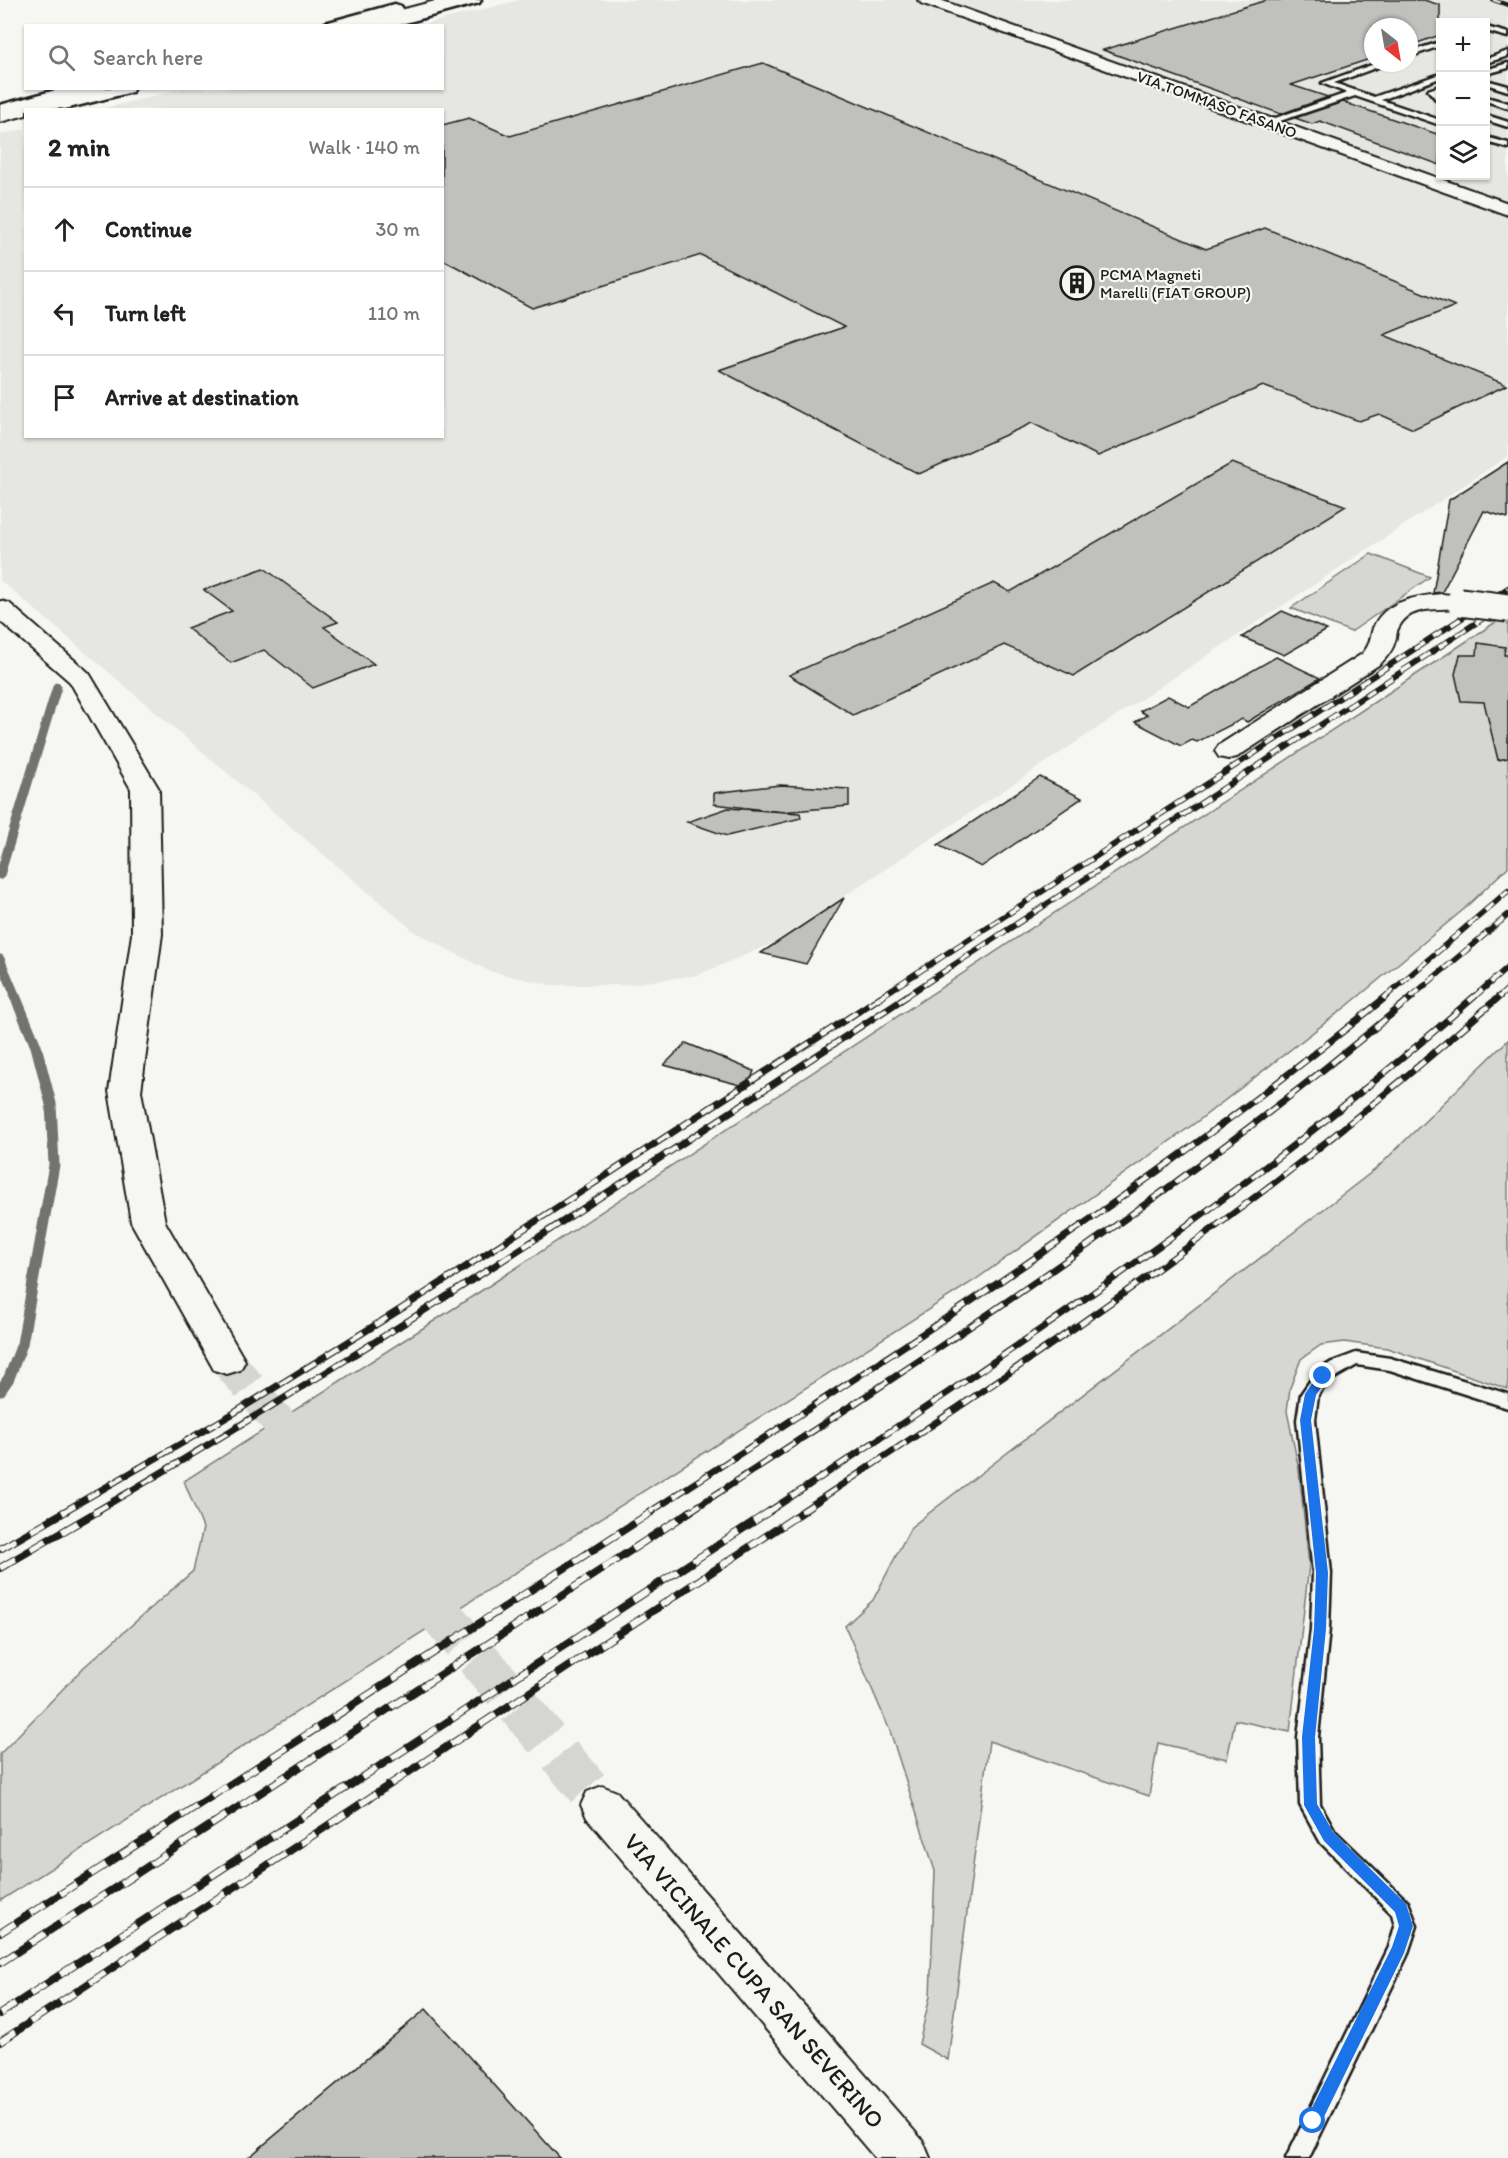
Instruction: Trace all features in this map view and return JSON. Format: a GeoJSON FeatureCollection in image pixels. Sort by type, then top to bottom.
{"type":"FeatureCollection","features":[{"type":"Feature","properties":{"kind":"highway"},"geometry":{"type":"LineString","coordinates":[[339,24],[431,0]]}},
{"type":"Feature","properties":{"kind":"highway"},"geometry":{"type":"LineString","coordinates":[[381,24],[473,0]]}},
{"type":"Feature","properties":{"kind":"highway"},"geometry":{"type":"LineString","coordinates":[[0,110],[77,90]]}},
{"type":"Feature","properties":{"kind":"highway"},"geometry":{"type":"LineString","coordinates":[[53,108],[119,90]]}},
{"type":"Feature","properties":{"kind":"highway"},"geometry":{"type":"LineString","coordinates":[[0,122],[24,116]]}},
{"type":"Feature","properties":{"kind":"street"},"geometry":{"type":"LineString","coordinates":[[365,24],[457,0]]}},
{"type":"Feature","properties":{"kind":"street","name":"VIA TOMMASO FASANO"},"geometry":{"type":"LineString","coordinates":[[926,0],[1508,208]]}},
{"type":"Feature","properties":{"kind":"street"},"geometry":{"type":"LineString","coordinates":[[35,108],[103,90]]}},
{"type":"Feature","properties":{"kind":"street"},"geometry":{"type":"LineString","coordinates":[[0,117],[24,111]]}},
{"type":"Feature","properties":{"kind":"street"},"geometry":{"type":"LineString","coordinates":[[1228,751],[1371,659],[1381,650],[1389,622],[1403,611],[1440,601],[1508,608]]}},
{"type":"Feature","properties":{"kind":"street"},"geometry":{"type":"LineString","coordinates":[[0,608],[80,678],[145,789],[147,934],[125,1091],[148,1222],[227,1361]]}},
{"type":"Feature","properties":{"kind":"street","name":"VIA VICINALE CUPA SAN SEVERINO"},"geometry":{"type":"LineString","coordinates":[[602,1804],[906,2158]]}},
{"type":"Feature","properties":{"kind":"lane"},"geometry":{"type":"LineString","coordinates":[[1490,30],[1508,35]]}},
{"type":"Feature","properties":{"kind":"lane"},"geometry":{"type":"LineString","coordinates":[[1418,52],[1436,45]]}},
{"type":"Feature","properties":{"kind":"lane"},"geometry":{"type":"LineString","coordinates":[[1490,58],[1508,53]]}},
{"type":"Feature","properties":{"kind":"lane"},"geometry":{"type":"LineString","coordinates":[[1490,71],[1508,65]]}},
{"type":"Feature","properties":{"kind":"lane"},"geometry":{"type":"LineString","coordinates":[[1499,68],[1508,71]]}},
{"type":"Feature","properties":{"kind":"lane"},"geometry":{"type":"LineString","coordinates":[[1364,70],[1326,83],[1436,122]]}},
{"type":"Feature","properties":{"kind":"lane"},"geometry":{"type":"LineString","coordinates":[[1373,100],[1436,77]]}},
{"type":"Feature","properties":{"kind":"lane"},"geometry":{"type":"LineString","coordinates":[[1490,84],[1508,89]]}},
{"type":"Feature","properties":{"kind":"lane"},"geometry":{"type":"LineString","coordinates":[[1268,122],[1356,93]]}},
{"type":"Feature","properties":{"kind":"lane"},"geometry":{"type":"LineString","coordinates":[[1490,101],[1508,106]]}},
{"type":"Feature","properties":{"kind":"lane"},"geometry":{"type":"LineString","coordinates":[[1490,119],[1508,125]]}},
{"type":"Feature","properties":{"kind":"lane"},"geometry":{"type":"LineString","coordinates":[[1490,141],[1508,147]]}},
{"type":"Feature","properties":{"kind":"lane"},"geometry":{"type":"LineString","coordinates":[[1297,2158],[1399,1949],[1406,1926],[1401,1909],[1328,1837],[1310,1805],[1308,1737],[1320,1629],[1322,1573],[1306,1420],[1310,1394],[1323,1376],[1338,1366],[1356,1359],[1390,1364],[1508,1401]]}},
{"type":"Feature","properties":{"kind":"shaded area"},"geometry":{"type":"Polygon","coordinates":[[[520,0],[1508,0],[1508,456],[775,942],[698,975],[623,985],[551,985],[489,971],[415,932],[0,580],[0,135],[24,129],[24,438],[444,438],[444,108],[105,108],[177,90],[444,90],[444,24],[426,24],[520,0]]]}},
{"type":"Feature","properties":{"kind":"shaded area"},"geometry":{"type":"Polygon","coordinates":[[[1371,554],[1430,577],[1351,632],[1291,608],[1371,554]]]}},
{"type":"Feature","properties":{"kind":"shaded area"},"geometry":{"type":"Polygon","coordinates":[[[1508,614],[1508,867],[1463,910],[1347,1006],[1198,1121],[975,1280],[0,1901],[0,1754],[84,1667],[193,1571],[203,1528],[184,1481],[484,1289],[1508,614]]]}},
{"type":"Feature","properties":{"kind":"shaded area"},"geometry":{"type":"Polygon","coordinates":[[[1508,1040],[1508,1389],[1387,1348],[1344,1342],[1321,1345],[1301,1359],[1290,1388],[1287,1411],[1299,1470],[1309,1565],[1290,1732],[1235,1720],[1227,1759],[1158,1743],[1149,1796],[989,1741],[948,2060],[919,2044],[930,1996],[935,1871],[890,1731],[845,1626],[873,1600],[911,1527],[1377,1168],[1508,1040]]]}},
{"type":"Feature","properties":{"kind":"building"},"geometry":{"type":"Polygon","coordinates":[[[1267,0],[1424,0],[1440,5],[1440,18],[1436,18],[1436,36],[1418,43],[1418,18],[1364,18],[1364,61],[1291,85],[1328,97],[1281,114],[1103,50],[1267,0]]]}},
{"type":"Feature","properties":{"kind":"building","name":"PCMA Magneti Marelli (FIAT GROUP)"},"geometry":{"type":"Polygon","coordinates":[[[763,63],[1206,249],[1265,228],[1455,306],[1384,335],[1507,385],[1413,429],[1379,414],[1359,421],[1263,386],[1098,456],[1032,423],[919,474],[719,370],[844,327],[701,255],[532,308],[444,260],[444,124],[469,118],[510,136],[763,63]]]}},
{"type":"Feature","properties":{"kind":"building"},"geometry":{"type":"Polygon","coordinates":[[[1343,102],[1436,134],[1436,164],[1320,121],[1312,124],[1295,118],[1343,102]]]}},
{"type":"Feature","properties":{"kind":"building"},"geometry":{"type":"Polygon","coordinates":[[[1508,462],[1508,518],[1484,511],[1442,592],[1433,593],[1449,500],[1508,462]]]}},
{"type":"Feature","properties":{"kind":"building"},"geometry":{"type":"Polygon","coordinates":[[[1232,463],[1346,506],[1074,676],[1004,645],[853,715],[789,675],[994,583],[1010,592],[1232,463]]]}},
{"type":"Feature","properties":{"kind":"building"},"geometry":{"type":"Polygon","coordinates":[[[264,568],[338,622],[324,627],[374,664],[313,688],[264,650],[231,663],[187,628],[232,611],[204,590],[264,568]]]}},
{"type":"Feature","properties":{"kind":"building"},"geometry":{"type":"Polygon","coordinates":[[[1282,611],[1327,630],[1284,655],[1242,637],[1282,611]]]}},
{"type":"Feature","properties":{"kind":"building"},"geometry":{"type":"Polygon","coordinates":[[[1478,643],[1505,647],[1504,655],[1508,655],[1508,758],[1498,760],[1484,702],[1461,701],[1455,674],[1460,655],[1477,655],[1478,643]]]}},
{"type":"Feature","properties":{"kind":"building"},"geometry":{"type":"Polygon","coordinates":[[[1276,657],[1320,678],[1247,722],[1242,719],[1197,742],[1192,740],[1181,746],[1135,722],[1147,715],[1140,711],[1168,696],[1189,707],[1276,657]]]}},
{"type":"Feature","properties":{"kind":"building"},"geometry":{"type":"Polygon","coordinates":[[[1040,777],[1082,798],[981,867],[938,845],[1040,777]]]}},
{"type":"Feature","properties":{"kind":"building"},"geometry":{"type":"Polygon","coordinates":[[[780,785],[849,789],[849,806],[781,812],[714,804],[714,793],[780,785]]]}},
{"type":"Feature","properties":{"kind":"building"},"geometry":{"type":"Polygon","coordinates":[[[728,808],[800,813],[801,818],[727,836],[687,822],[728,808]]]}},
{"type":"Feature","properties":{"kind":"building"},"geometry":{"type":"Polygon","coordinates":[[[844,898],[806,964],[761,953],[844,898]]]}},
{"type":"Feature","properties":{"kind":"building"},"geometry":{"type":"Polygon","coordinates":[[[686,1043],[754,1071],[748,1087],[664,1065],[686,1043]]]}},
{"type":"Feature","properties":{"kind":"building"},"geometry":{"type":"Polygon","coordinates":[[[426,2009],[560,2158],[248,2158],[426,2009]]]}},
{"type":"Feature","properties":{"kind":"waterway"},"geometry":{"type":"LineString","coordinates":[[0,875],[57,687]]}},
{"type":"Feature","properties":{"kind":"waterway"},"geometry":{"type":"LineString","coordinates":[[0,959],[16,997]]}},
{"type":"Feature","properties":{"kind":"waterway"},"geometry":{"type":"LineString","coordinates":[[0,1391],[9,1378],[22,1344],[54,1165],[51,1104],[36,1046],[15,996]]}},
{"type":"Feature","properties":{"kind":"tunnel"},"geometry":{"type":"LineString","coordinates":[[227,1361],[355,1512]]}},
{"type":"Feature","properties":{"kind":"tunnel"},"geometry":{"type":"LineString","coordinates":[[353,1511],[602,1805]]}},
{"type":"Feature","properties":{"kind":"railway"},"geometry":{"type":"LineString","coordinates":[[1493,0],[1508,5]]}},
{"type":"Feature","properties":{"kind":"railway"},"geometry":{"type":"LineString","coordinates":[[880,997],[1508,588]]}},
{"type":"Feature","properties":{"kind":"railway"},"geometry":{"type":"LineString","coordinates":[[905,997],[1508,602]]}},
{"type":"Feature","properties":{"kind":"railway"},"geometry":{"type":"LineString","coordinates":[[1385,997],[1508,891]]}},
{"type":"Feature","properties":{"kind":"railway"},"geometry":{"type":"LineString","coordinates":[[1411,997],[1508,915]]}},
{"type":"Feature","properties":{"kind":"railway"},"geometry":{"type":"LineString","coordinates":[[1474,997],[1508,967]]}},
{"type":"Feature","properties":{"kind":"railway"},"geometry":{"type":"LineString","coordinates":[[1499,997],[1508,989]]}},
{"type":"Feature","properties":{"kind":"railway"},"geometry":{"type":"LineString","coordinates":[[63,1512],[234,1413],[401,1309],[882,996]]}},
{"type":"Feature","properties":{"kind":"railway"},"geometry":{"type":"LineString","coordinates":[[95,1512],[403,1324],[907,996]]}},
{"type":"Feature","properties":{"kind":"railway"},"geometry":{"type":"LineString","coordinates":[[650,1512],[839,1389],[1118,1200],[1299,1066],[1387,996]]}},
{"type":"Feature","properties":{"kind":"railway"},"geometry":{"type":"LineString","coordinates":[[689,1512],[967,1328],[1150,1201],[1327,1067],[1413,996]]}},
{"type":"Feature","properties":{"kind":"railway"},"geometry":{"type":"LineString","coordinates":[[768,1512],[1041,1329],[1219,1202],[1306,1136],[1475,996]]}},
{"type":"Feature","properties":{"kind":"railway"},"geometry":{"type":"LineString","coordinates":[[801,1512],[1046,1348],[1225,1220],[1312,1153],[1500,996]]}},
{"type":"Feature","properties":{"kind":"railway"},"geometry":{"type":"LineString","coordinates":[[0,1549],[66,1511]]}},
{"type":"Feature","properties":{"kind":"railway"},"geometry":{"type":"LineString","coordinates":[[0,1568],[98,1511]]}},
{"type":"Feature","properties":{"kind":"railway"},"geometry":{"type":"LineString","coordinates":[[0,1933],[653,1511]]}},
{"type":"Feature","properties":{"kind":"railway"},"geometry":{"type":"LineString","coordinates":[[0,1963],[691,1511]]}},
{"type":"Feature","properties":{"kind":"railway"},"geometry":{"type":"LineString","coordinates":[[0,2014],[770,1511]]}},
{"type":"Feature","properties":{"kind":"railway"},"geometry":{"type":"LineString","coordinates":[[0,2042],[804,1511]]}},
{"type":"Feature","properties":{"kind":"place","name":"PCMA Magneti Marelli (FIAT GROUP)"},"geometry":{"type":"Point","coordinates":[1077,283]}},
{"type":"Feature","properties":{"kind":"route"},"geometry":{"type":"LineString","coordinates":[[1313,2121],[1399,1949],[1406,1926],[1401,1909],[1328,1837],[1310,1805],[1308,1737],[1320,1629],[1322,1573],[1306,1420],[1310,1394],[1323,1376]]}}]}
